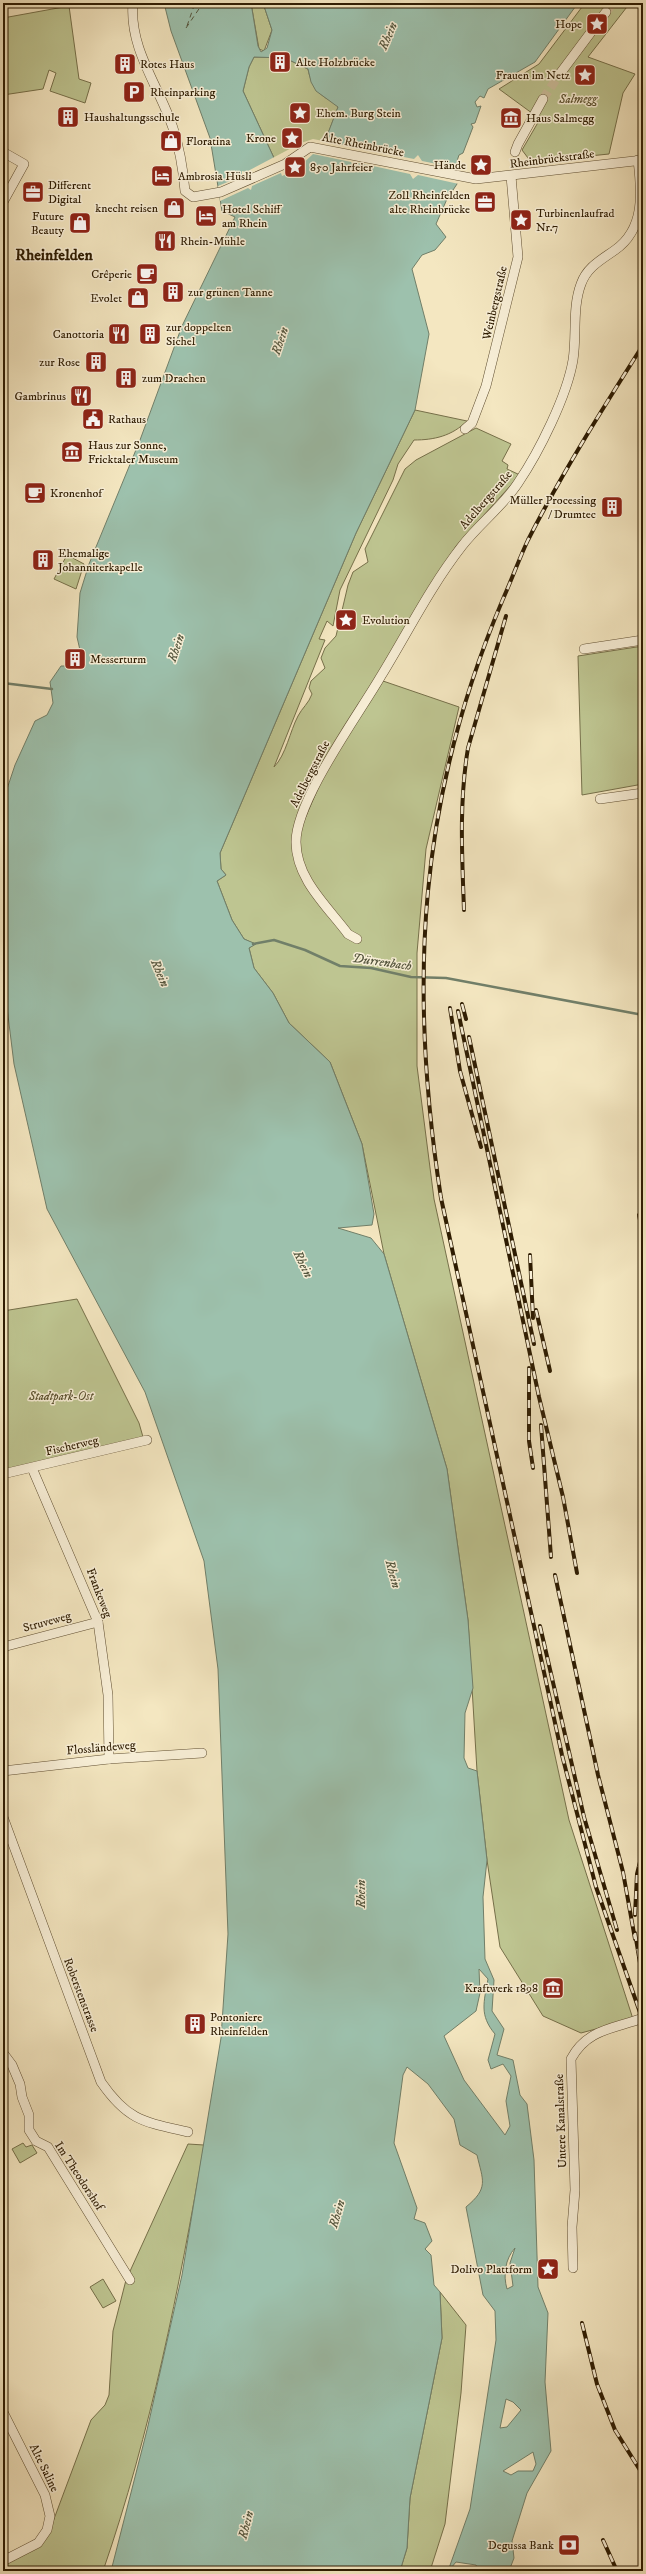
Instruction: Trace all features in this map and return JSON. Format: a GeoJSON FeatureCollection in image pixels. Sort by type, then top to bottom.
{"type":"FeatureCollection","features":[{"type":"Feature","properties":{"kind":"street","name":"Alte Rheinbrücke"},"geometry":{"type":"LineString","coordinates":[[133,6],[136,44],[172,127],[182,158],[185,191],[193,197],[221,192],[285,164],[310,147],[464,177]]}},
{"type":"Feature","properties":{"kind":"street"},"geometry":{"type":"LineString","coordinates":[[559,75],[606,12]]}},
{"type":"Feature","properties":{"kind":"street"},"geometry":{"type":"LineString","coordinates":[[516,152],[518,144],[543,99]]}},
{"type":"Feature","properties":{"kind":"street"},"geometry":{"type":"LineString","coordinates":[[3,152],[24,164],[3,202]]}},
{"type":"Feature","properties":{"kind":"street","name":"Rheinbrückstraße"},"geometry":{"type":"LineString","coordinates":[[464,177],[476,179],[511,176],[641,160]]}},
{"type":"Feature","properties":{"kind":"street","name":"Adelbergstraße"},"geometry":{"type":"LineString","coordinates":[[357,939],[348,934],[306,879],[296,843],[299,825],[310,796],[331,757],[381,677],[437,580],[463,544],[518,483],[533,456],[568,384],[573,359],[577,301],[581,285],[593,265],[629,237],[637,222],[641,190],[641,160]]}},
{"type":"Feature","properties":{"kind":"street","name":"Weinbergstraße"},"geometry":{"type":"LineString","coordinates":[[465,429],[472,423],[486,386],[518,257],[511,176]]}},
{"type":"Feature","properties":{"kind":"street"},"geometry":{"type":"LineString","coordinates":[[584,649],[643,640]]}},
{"type":"Feature","properties":{"kind":"street"},"geometry":{"type":"LineString","coordinates":[[600,799],[643,793]]}},
{"type":"Feature","properties":{"kind":"street","name":"Fischerweg"},"geometry":{"type":"LineString","coordinates":[[3,1474],[147,1440]]}},
{"type":"Feature","properties":{"kind":"street","name":"Frankeweg"},"geometry":{"type":"LineString","coordinates":[[32,1468],[98,1622],[108,1695],[109,1759]]}},
{"type":"Feature","properties":{"kind":"street","name":"Struveweg"},"geometry":{"type":"LineString","coordinates":[[3,1647],[98,1622]]}},
{"type":"Feature","properties":{"kind":"street","name":"Flossländeweg"},"geometry":{"type":"LineString","coordinates":[[3,1771],[109,1759],[202,1753]]}},
{"type":"Feature","properties":{"kind":"street","name":"Roberstenstrasse"},"geometry":{"type":"LineString","coordinates":[[3,1817],[101,2082],[115,2102],[139,2120],[188,2132]]}},
{"type":"Feature","properties":{"kind":"street","name":"Untere Kanalstraße"},"geometry":{"type":"LineString","coordinates":[[573,2268],[572,2227],[575,2190],[571,2059],[578,2046],[589,2036],[643,2018]]}},
{"type":"Feature","properties":{"kind":"street","name":"Im Theodorshof"},"geometry":{"type":"LineString","coordinates":[[3,2053],[12,2065],[20,2084],[22,2096],[29,2115],[29,2130],[32,2136],[48,2147],[130,2280]]}},
{"type":"Feature","properties":{"kind":"street","name":"Alte Saline"},"geometry":{"type":"LineString","coordinates":[[3,2412],[45,2495],[50,2516],[47,2530],[38,2543],[3,2562]]}},
{"type":"Feature","properties":{"kind":"green space"},"geometry":{"type":"Polygon","coordinates":[[[251,3],[263,3],[272,30],[264,51],[259,49],[251,3]]]}},
{"type":"Feature","properties":{"kind":"green space","name":"Salmegg"},"geometry":{"type":"Polygon","coordinates":[[[585,3],[630,3],[588,57],[635,74],[623,93],[609,154],[531,162],[522,150],[540,119],[499,89],[539,64],[585,3]]]}},
{"type":"Feature","properties":{"kind":"green space"},"geometry":{"type":"Polygon","coordinates":[[[69,6],[79,79],[91,83],[85,103],[50,91],[56,73],[49,70],[43,89],[3,95],[3,18],[69,6]]]}},
{"type":"Feature","properties":{"kind":"green space"},"geometry":{"type":"Polygon","coordinates":[[[254,57],[285,58],[308,69],[311,80],[317,90],[338,107],[325,142],[274,158],[243,91],[249,67],[254,57]]]}},
{"type":"Feature","properties":{"kind":"green space"},"geometry":{"type":"Polygon","coordinates":[[[415,410],[467,421],[449,434],[436,438],[414,440],[398,464],[393,480],[340,590],[333,626],[327,621],[319,639],[325,640],[274,767],[285,750],[301,710],[311,697],[312,694],[309,688],[311,681],[325,668],[321,658],[325,648],[336,636],[348,585],[353,572],[368,562],[365,549],[405,469],[416,460],[476,428],[511,444],[502,461],[508,465],[507,469],[520,475],[456,546],[318,774],[300,830],[326,770],[383,681],[459,707],[426,849],[417,953],[417,1066],[434,1199],[569,1820],[633,2019],[581,2033],[543,2016],[500,1947],[487,1860],[477,1771],[468,1620],[447,1469],[384,1254],[362,1144],[330,1062],[289,1023],[273,993],[254,968],[249,948],[255,944],[244,939],[232,920],[217,881],[226,875],[221,869],[220,853],[356,533],[415,410]]]}},
{"type":"Feature","properties":{"kind":"green space"},"geometry":{"type":"Polygon","coordinates":[[[67,555],[84,564],[76,589],[54,579],[67,555]]]}},
{"type":"Feature","properties":{"kind":"green space"},"geometry":{"type":"Polygon","coordinates":[[[643,646],[643,784],[582,795],[578,656],[643,646]]]}},
{"type":"Feature","properties":{"kind":"green space","name":"Stadtpark-Ost"},"geometry":{"type":"Polygon","coordinates":[[[77,1299],[139,1423],[143,1437],[3,1470],[3,1311],[77,1299]]]}},
{"type":"Feature","properties":{"kind":"green space"},"geometry":{"type":"Polygon","coordinates":[[[23,2143],[26,2147],[32,2145],[37,2153],[20,2163],[12,2149],[23,2143]]]}},
{"type":"Feature","properties":{"kind":"green space"},"geometry":{"type":"Polygon","coordinates":[[[188,2144],[204,2145],[174,2306],[136,2466],[103,2571],[3,2571],[3,2564],[51,2527],[91,2420],[105,2405],[109,2395],[113,2331],[126,2280],[188,2144]]]}},
{"type":"Feature","properties":{"kind":"green space"},"geometry":{"type":"Polygon","coordinates":[[[103,2279],[116,2301],[103,2308],[90,2287],[103,2279]]]}},
{"type":"Feature","properties":{"kind":"green space"},"geometry":{"type":"Polygon","coordinates":[[[440,2292],[466,2325],[461,2393],[445,2524],[430,2571],[400,2571],[407,2548],[410,2498],[442,2338],[440,2292]]]}},
{"type":"Feature","properties":{"kind":"water","name":"Rhein"},"geometry":{"type":"Polygon","coordinates":[[[164,3],[251,3],[258,46],[261,52],[267,48],[272,30],[263,3],[578,3],[535,62],[488,89],[484,98],[480,96],[475,102],[477,107],[481,106],[475,123],[471,124],[473,127],[463,153],[459,155],[457,161],[461,168],[457,184],[451,193],[447,194],[447,199],[436,224],[446,237],[435,250],[422,255],[412,269],[429,334],[415,410],[356,533],[220,853],[221,869],[226,875],[217,881],[232,920],[244,939],[256,944],[249,948],[254,968],[273,993],[289,1023],[330,1062],[362,1144],[374,1214],[372,1225],[338,1228],[371,1238],[384,1254],[447,1469],[468,1620],[473,1688],[465,1713],[464,1758],[468,1768],[477,1771],[487,1860],[483,1897],[485,1959],[494,1980],[492,2011],[504,2029],[497,2055],[513,2060],[520,2095],[527,2104],[534,2160],[538,2287],[548,2313],[545,2382],[551,2451],[527,2493],[512,2541],[514,2558],[509,2571],[471,2571],[478,2569],[476,2565],[456,2562],[451,2568],[456,2571],[448,2571],[470,2509],[496,2340],[495,2311],[483,2295],[466,2207],[478,2195],[481,2189],[482,2178],[477,2155],[460,2145],[454,2119],[428,2084],[407,2067],[403,2075],[394,2143],[417,2208],[414,2219],[425,2223],[432,2241],[425,2249],[431,2255],[434,2285],[440,2292],[442,2338],[410,2498],[407,2548],[400,2571],[111,2571],[147,2430],[182,2275],[221,2038],[228,1934],[218,1669],[204,1561],[145,1392],[47,1209],[14,1064],[3,975],[3,801],[15,765],[35,721],[47,715],[53,703],[50,682],[61,666],[74,666],[82,659],[77,637],[80,593],[89,564],[140,440],[182,326],[235,217],[222,211],[210,138],[171,31],[164,3]],[[254,57],[249,67],[243,91],[274,158],[325,141],[338,107],[316,91],[311,82],[308,69],[285,58],[254,57]],[[479,1969],[480,1993],[476,2011],[444,2036],[464,2080],[505,2135],[510,2126],[506,2101],[511,2076],[503,2064],[491,2069],[488,2060],[495,2034],[487,2021],[484,2008],[488,1979],[479,1969]],[[515,2248],[507,2262],[505,2273],[507,2289],[513,2286],[510,2263],[515,2248]],[[506,2399],[500,2428],[507,2427],[521,2410],[513,2402],[506,2399]],[[533,2452],[503,2471],[511,2475],[518,2471],[533,2471],[536,2464],[533,2452]]]}},
{"type":"Feature","properties":{"kind":"pier"},"geometry":{"type":"Polygon","coordinates":[[[313,139],[354,147],[359,143],[363,149],[414,159],[418,155],[422,161],[462,169],[459,184],[418,175],[413,179],[410,174],[359,163],[354,167],[351,162],[313,154],[296,170],[282,176],[281,173],[252,186],[251,190],[248,188],[220,201],[218,186],[242,176],[242,171],[246,172],[301,143],[313,139]]]}},
{"type":"Feature","properties":{"kind":"waterway"},"geometry":{"type":"LineString","coordinates":[[3,683],[52,689]]}},
{"type":"Feature","properties":{"kind":"waterway","name":"Dürrenbach"},"geometry":{"type":"LineString","coordinates":[[253,944],[274,940],[305,950],[340,966],[371,968],[411,977],[446,978],[643,1015]]}},
{"type":"Feature","properties":{"kind":"ferry route"},"geometry":{"type":"LineString","coordinates":[[187,26],[195,3]]}},
{"type":"Feature","properties":{"kind":"ferry route"},"geometry":{"type":"LineString","coordinates":[[186,28],[203,3]]}},
{"type":"Feature","properties":{"kind":"tunnel"},"geometry":{"type":"LineString","coordinates":[[606,12],[613,3]]}},
{"type":"Feature","properties":{"kind":"tunnel"},"geometry":{"type":"LineString","coordinates":[[543,99],[559,75]]}},
{"type":"Feature","properties":{"kind":"railway"},"geometry":{"type":"LineString","coordinates":[[643,345],[569,465],[528,540],[503,599],[475,673],[453,747],[437,820],[428,894],[424,968],[425,1043],[431,1119],[441,1198],[562,1755],[596,1887],[643,2021]]}},
{"type":"Feature","properties":{"kind":"railway"},"geometry":{"type":"LineString","coordinates":[[464,910],[462,808],[465,768],[468,748],[506,616]]}},
{"type":"Feature","properties":{"kind":"railway"},"geometry":{"type":"LineString","coordinates":[[462,1004],[466,1019]]}},
{"type":"Feature","properties":{"kind":"railway"},"geometry":{"type":"LineString","coordinates":[[450,1008],[460,1071],[481,1147]]}},
{"type":"Feature","properties":{"kind":"railway"},"geometry":{"type":"LineString","coordinates":[[458,1011],[539,1397],[563,1497],[577,1573]]}},
{"type":"Feature","properties":{"kind":"railway"},"geometry":{"type":"LineString","coordinates":[[469,1037],[534,1344]]}},
{"type":"Feature","properties":{"kind":"railway"},"geometry":{"type":"LineString","coordinates":[[639,1215],[643,1236]]}},
{"type":"Feature","properties":{"kind":"railway"},"geometry":{"type":"LineString","coordinates":[[530,1255],[533,1318]]}},
{"type":"Feature","properties":{"kind":"railway"},"geometry":{"type":"LineString","coordinates":[[536,1310],[550,1371]]}},
{"type":"Feature","properties":{"kind":"railway"},"geometry":{"type":"LineString","coordinates":[[529,1368],[529,1441],[533,1468]]}},
{"type":"Feature","properties":{"kind":"railway"},"geometry":{"type":"LineString","coordinates":[[541,1425],[551,1557]]}},
{"type":"Feature","properties":{"kind":"railway"},"geometry":{"type":"LineString","coordinates":[[555,1575],[598,1775],[623,1872],[635,1939]]}},
{"type":"Feature","properties":{"kind":"railway"},"geometry":{"type":"LineString","coordinates":[[540,1626],[584,1817],[617,1930]]}},
{"type":"Feature","properties":{"kind":"railway"},"geometry":{"type":"LineString","coordinates":[[635,1915],[637,1874],[643,1850]]}},
{"type":"Feature","properties":{"kind":"railway"},"geometry":{"type":"LineString","coordinates":[[635,1933],[643,1981]]}},
{"type":"Feature","properties":{"kind":"railway"},"geometry":{"type":"LineString","coordinates":[[582,2323],[597,2384],[615,2430],[643,2475]]}},
{"type":"Feature","properties":{"kind":"railway"},"geometry":{"type":"LineString","coordinates":[[603,2540],[617,2571]]}},
{"type":"Feature","properties":{"kind":"place","name":"Hope"},"geometry":{"type":"Point","coordinates":[597,24]}},
{"type":"Feature","properties":{"kind":"place","name":"Alte Holzbrücke"},"geometry":{"type":"Point","coordinates":[280,62]}},
{"type":"Feature","properties":{"kind":"place","name":"Rotes Haus"},"geometry":{"type":"Point","coordinates":[125,64]}},
{"type":"Feature","properties":{"kind":"place","name":"Frauen im Netz"},"geometry":{"type":"Point","coordinates":[585,75]}},
{"type":"Feature","properties":{"kind":"place","name":"Rheinparking"},"geometry":{"type":"Point","coordinates":[134,92]}},
{"type":"Feature","properties":{"kind":"place","name":"Ehem. Burg Stein"},"geometry":{"type":"Point","coordinates":[300,113]}},
{"type":"Feature","properties":{"kind":"place","name":"Haushaltungsschule"},"geometry":{"type":"Point","coordinates":[68,117]}},
{"type":"Feature","properties":{"kind":"place","name":"Haus Salmegg"},"geometry":{"type":"Point","coordinates":[511,118]}},
{"type":"Feature","properties":{"kind":"place","name":"Krone"},"geometry":{"type":"Point","coordinates":[292,138]}},
{"type":"Feature","properties":{"kind":"place","name":"Floratina"},"geometry":{"type":"Point","coordinates":[171,141]}},
{"type":"Feature","properties":{"kind":"place","name":"Hände"},"geometry":{"type":"Point","coordinates":[481,165]}},
{"type":"Feature","properties":{"kind":"place","name":"850 Jahrfeier"},"geometry":{"type":"Point","coordinates":[295,167]}},
{"type":"Feature","properties":{"kind":"place","name":"Ambrosia Hüsli"},"geometry":{"type":"Point","coordinates":[162,176]}},
{"type":"Feature","properties":{"kind":"place","name":"Different Digital"},"geometry":{"type":"Point","coordinates":[33,192]}},
{"type":"Feature","properties":{"kind":"place","name":"Zoll Rheinfelden alte Rheinbrücke"},"geometry":{"type":"Point","coordinates":[485,202]}},
{"type":"Feature","properties":{"kind":"place","name":"knecht reisen"},"geometry":{"type":"Point","coordinates":[174,208]}},
{"type":"Feature","properties":{"kind":"place","name":"Hotel Schiff am Rhein"},"geometry":{"type":"Point","coordinates":[206,216]}},
{"type":"Feature","properties":{"kind":"place","name":"Turbinenlaufrad Nr.7"},"geometry":{"type":"Point","coordinates":[521,220]}},
{"type":"Feature","properties":{"kind":"place","name":"Future Beauty"},"geometry":{"type":"Point","coordinates":[80,223]}},
{"type":"Feature","properties":{"kind":"place","name":"Rhein-Mühle"},"geometry":{"type":"Point","coordinates":[165,241]}},
{"type":"Feature","properties":{"kind":"place","name":"Crêperie"},"geometry":{"type":"Point","coordinates":[147,274]}},
{"type":"Feature","properties":{"kind":"place","name":"zur grünen Tanne"},"geometry":{"type":"Point","coordinates":[173,292]}},
{"type":"Feature","properties":{"kind":"place","name":"Evolet"},"geometry":{"type":"Point","coordinates":[138,298]}},
{"type":"Feature","properties":{"kind":"place","name":"Canottoria"},"geometry":{"type":"Point","coordinates":[119,334]}},
{"type":"Feature","properties":{"kind":"place","name":"zur doppelten Sichel"},"geometry":{"type":"Point","coordinates":[150,334]}},
{"type":"Feature","properties":{"kind":"place","name":"zur Rose"},"geometry":{"type":"Point","coordinates":[96,362]}},
{"type":"Feature","properties":{"kind":"place","name":"zum Drachen"},"geometry":{"type":"Point","coordinates":[126,378]}},
{"type":"Feature","properties":{"kind":"place","name":"Gambrinus"},"geometry":{"type":"Point","coordinates":[81,396]}},
{"type":"Feature","properties":{"kind":"place","name":"Rathaus"},"geometry":{"type":"Point","coordinates":[93,419]}},
{"type":"Feature","properties":{"kind":"place","name":"Haus zur Sonne, Fricktaler Museum"},"geometry":{"type":"Point","coordinates":[72,452]}},
{"type":"Feature","properties":{"kind":"place","name":"Kronenhof"},"geometry":{"type":"Point","coordinates":[35,493]}},
{"type":"Feature","properties":{"kind":"place","name":"Müller Processing / Drumtec"},"geometry":{"type":"Point","coordinates":[612,507]}},
{"type":"Feature","properties":{"kind":"place","name":"Ehemalige Johanniterkapelle"},"geometry":{"type":"Point","coordinates":[43,560]}},
{"type":"Feature","properties":{"kind":"place","name":"Evolution"},"geometry":{"type":"Point","coordinates":[346,620]}},
{"type":"Feature","properties":{"kind":"place","name":"Messerturm"},"geometry":{"type":"Point","coordinates":[75,659]}},
{"type":"Feature","properties":{"kind":"place","name":"Kraftwerk 1898"},"geometry":{"type":"Point","coordinates":[553,1988]}},
{"type":"Feature","properties":{"kind":"place","name":"Pontoniere Rheinfelden"},"geometry":{"type":"Point","coordinates":[195,2024]}},
{"type":"Feature","properties":{"kind":"place","name":"Dolivo Plattform"},"geometry":{"type":"Point","coordinates":[548,2269]}},
{"type":"Feature","properties":{"kind":"place","name":"Degussa Bank"},"geometry":{"type":"Point","coordinates":[569,2545]}},
{"type":"Feature","properties":{"kind":"district","name":"Rheinfelden"},"geometry":{"type":"Point","coordinates":[54,255]}}]}
